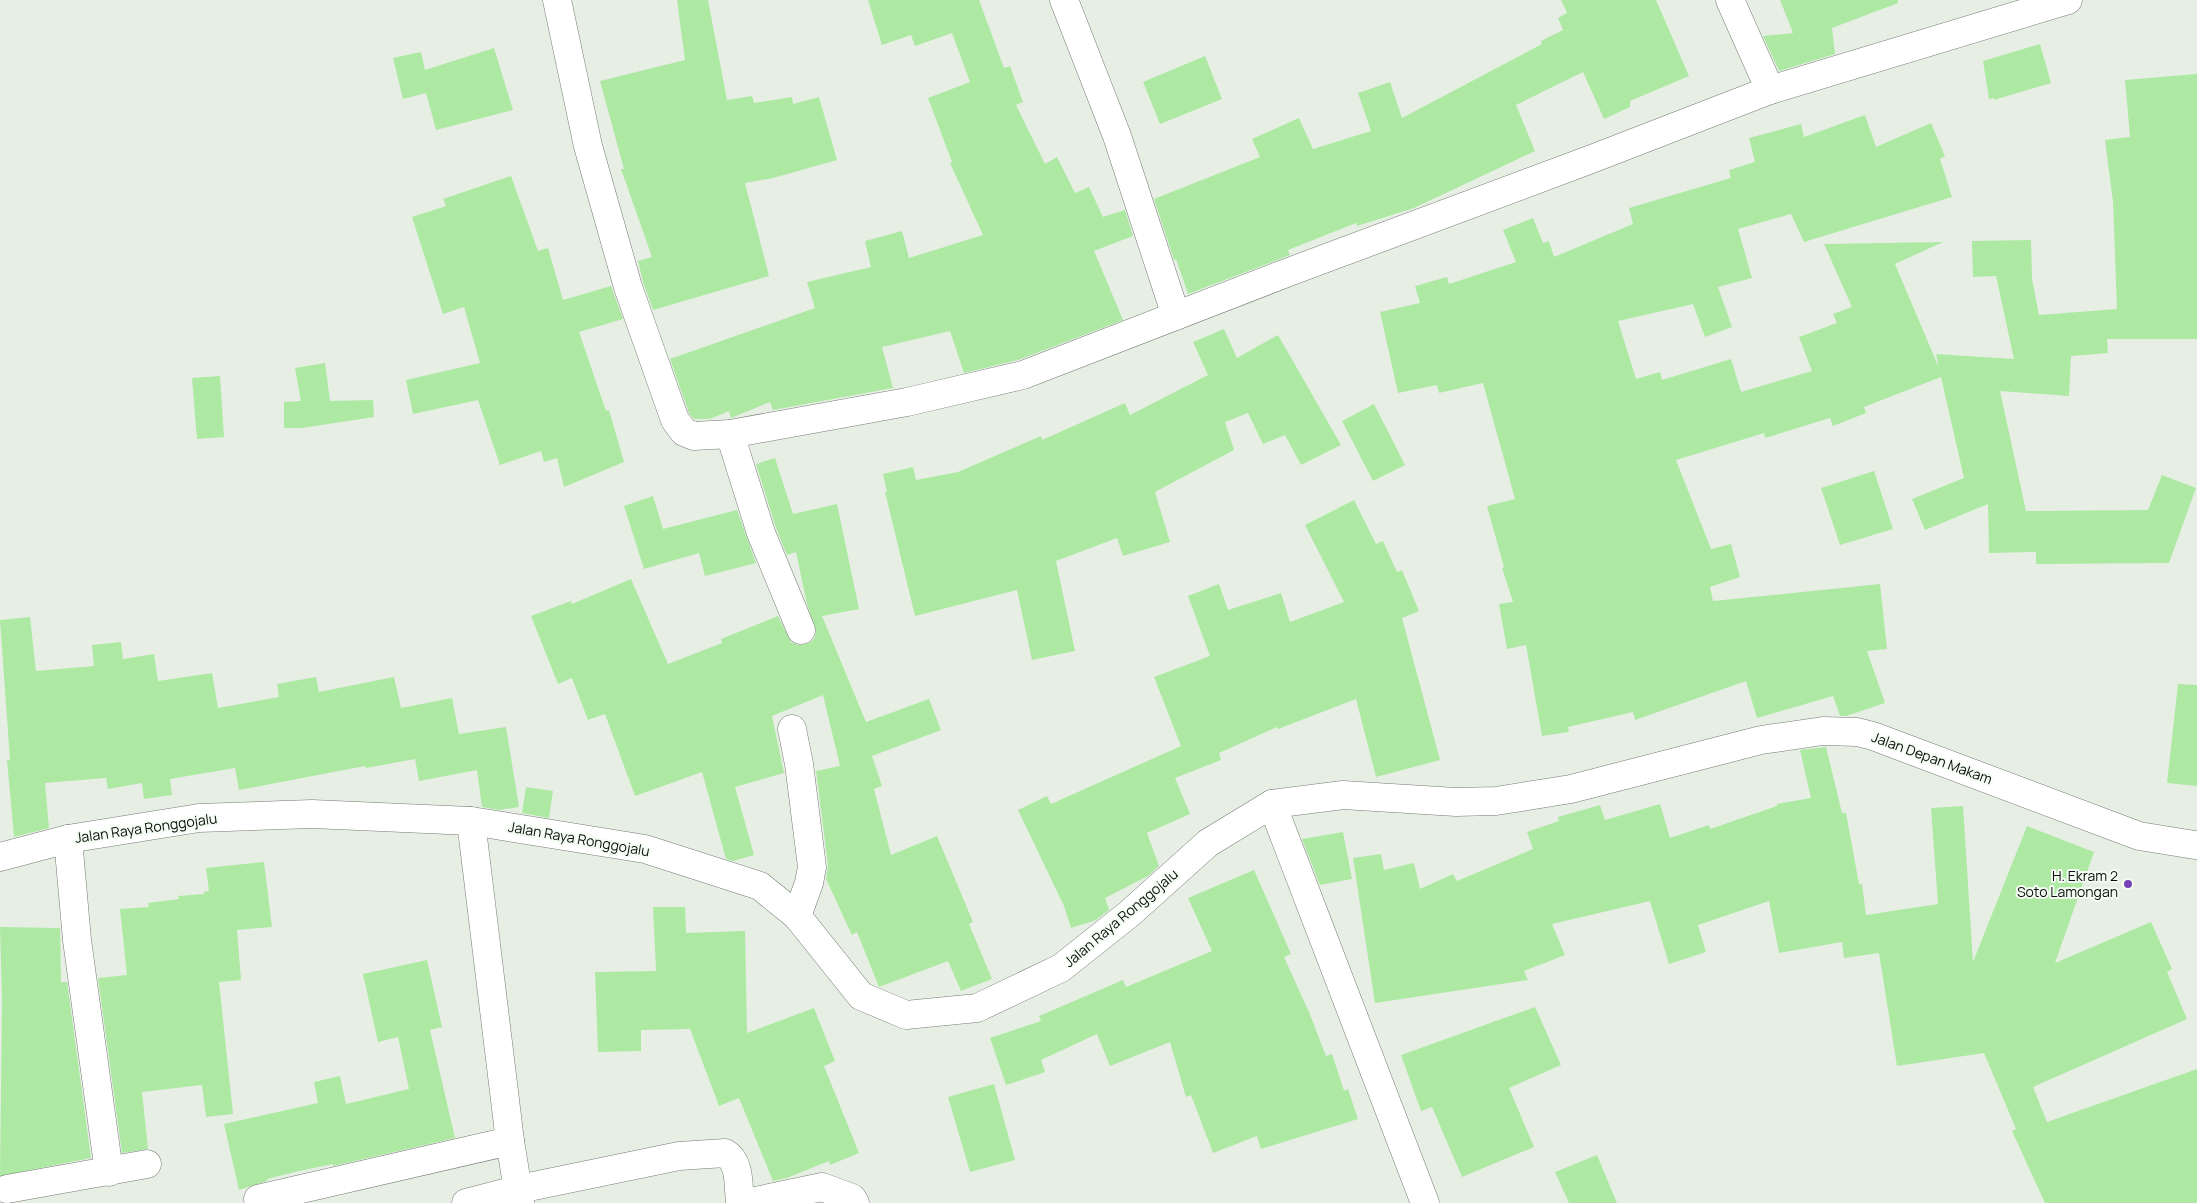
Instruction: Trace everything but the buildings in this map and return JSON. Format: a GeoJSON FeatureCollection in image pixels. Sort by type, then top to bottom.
{"type":"FeatureCollection","features":[{"type":"Feature","properties":{"kind":"street"},"geometry":{"type":"LineString","coordinates":[[557,0],[588,146],[628,287],[675,420],[684,432],[694,436],[730,434],[907,402],[1023,375],[1770,90],[2068,0]]}},
{"type":"Feature","properties":{"kind":"street"},"geometry":{"type":"LineString","coordinates":[[1064,0],[1117,136],[1176,316]]}},
{"type":"Feature","properties":{"kind":"street"},"geometry":{"type":"LineString","coordinates":[[1730,0],[1770,90]]}},
{"type":"Feature","properties":{"kind":"street"},"geometry":{"type":"LineString","coordinates":[[730,434],[761,533],[801,630]]}},
{"type":"Feature","properties":{"kind":"street"},"geometry":{"type":"LineString","coordinates":[[792,728],[799,764],[812,867],[809,883],[797,916]]}},
{"type":"Feature","properties":{"kind":"street","name":"Jalan Depan Makam"},"geometry":{"type":"LineString","coordinates":[[1456,802],[1496,801],[1571,790],[1761,740],[1823,731],[1857,732],[1965,769],[2139,836],[2196,844]]}},
{"type":"Feature","properties":{"kind":"street","name":"Jalan Raya Ronggojalu"},"geometry":{"type":"LineString","coordinates":[[0,857],[68,839],[199,818],[312,814],[471,820],[645,849],[760,886],[797,916],[861,996],[906,1015],[977,1008],[1061,968],[1129,914],[1208,843],[1272,804],[1343,795],[1456,802]]}},
{"type":"Feature","properties":{"kind":"street"},"geometry":{"type":"LineString","coordinates":[[1272,804],[1425,1203]]}},
{"type":"Feature","properties":{"kind":"street"},"geometry":{"type":"LineString","coordinates":[[471,820],[510,1141],[519,1196]]}},
{"type":"Feature","properties":{"kind":"street"},"geometry":{"type":"LineString","coordinates":[[68,839],[77,940],[109,1172]]}},
{"type":"Feature","properties":{"kind":"street"},"geometry":{"type":"LineString","coordinates":[[258,1199],[510,1141]]}},
{"type":"Feature","properties":{"kind":"street"},"geometry":{"type":"LineString","coordinates":[[466,1203],[519,1196],[678,1156],[726,1153],[732,1157],[735,1163],[740,1203]]}},
{"type":"Feature","properties":{"kind":"street"},"geometry":{"type":"LineString","coordinates":[[8,1189],[147,1164]]}},
{"type":"Feature","properties":{"kind":"street"},"geometry":{"type":"LineString","coordinates":[[746,1203],[822,1187],[852,1198],[855,1203]]}},
{"type":"Feature","properties":{"kind":"place","name":"H. Ekram 2 Soto Lamongan"},"geometry":{"type":"Point","coordinates":[2128,884]}}]}
